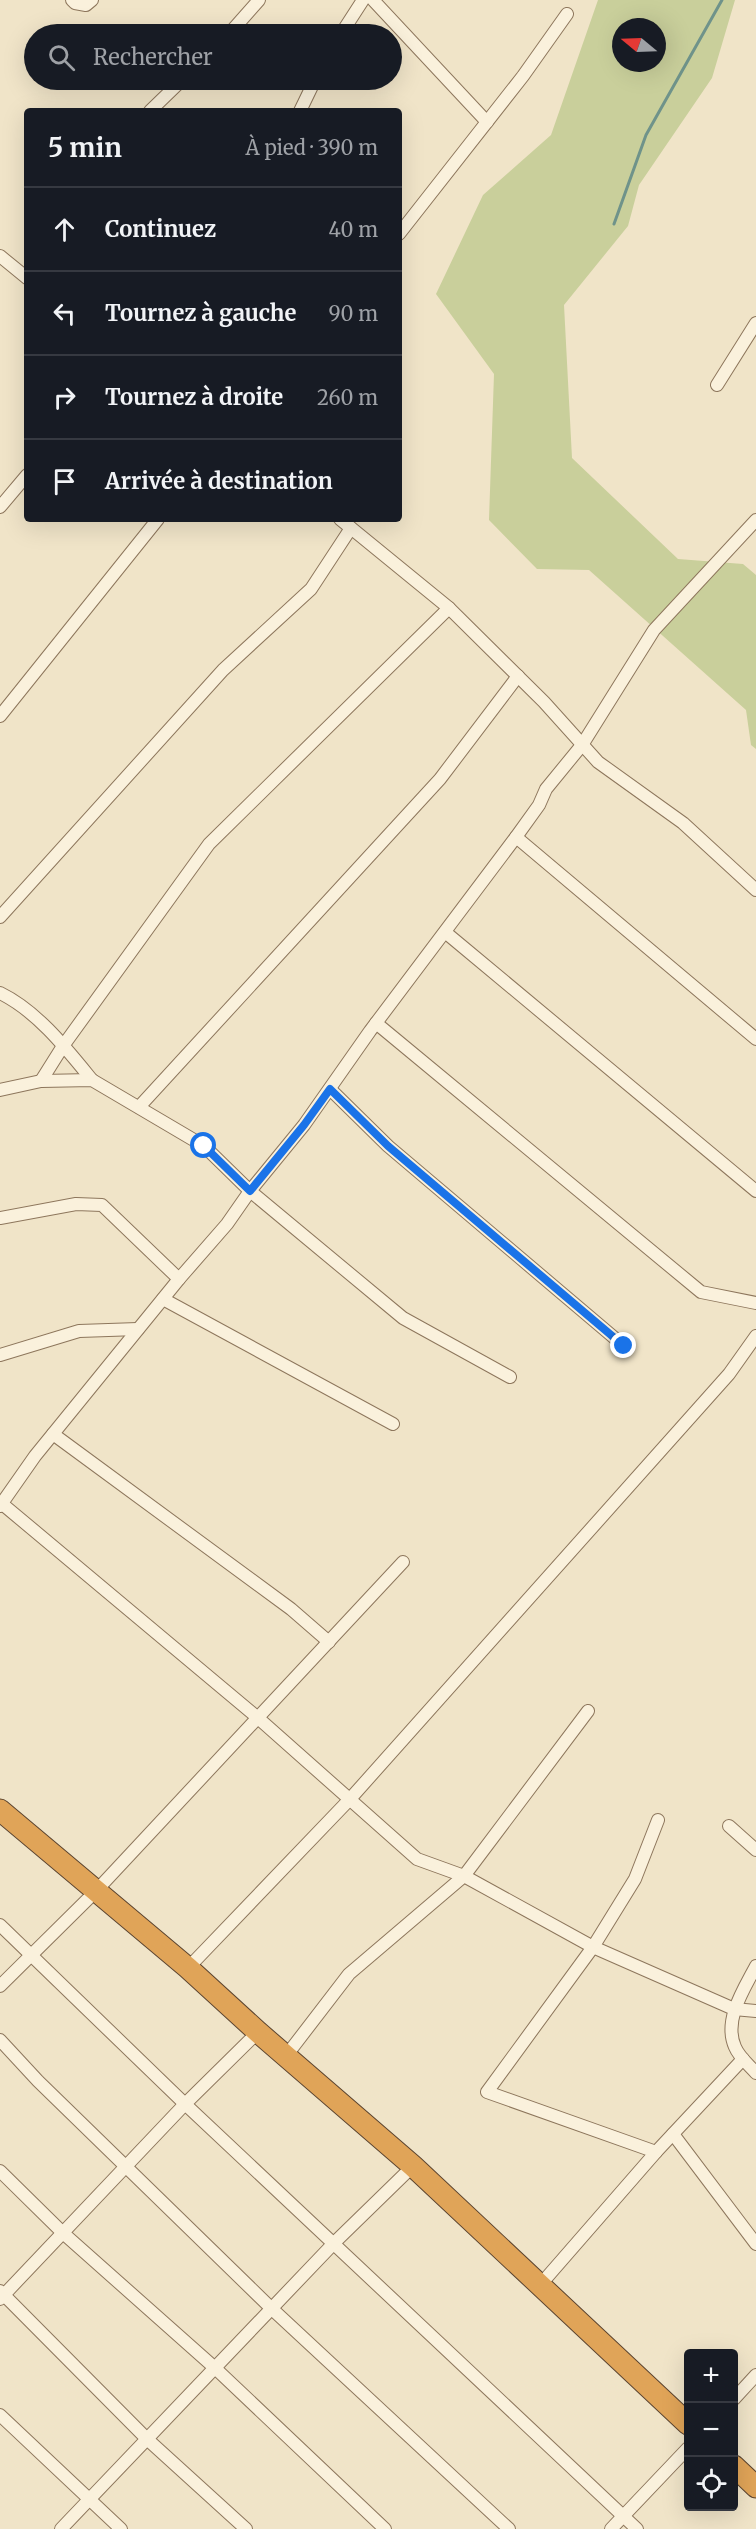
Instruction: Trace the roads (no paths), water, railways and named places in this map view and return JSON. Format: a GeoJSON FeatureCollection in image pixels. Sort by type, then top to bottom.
{"type":"FeatureCollection","features":[{"type":"Feature","properties":{"kind":"highway"},"geometry":{"type":"LineString","coordinates":[[0,1810],[188,1968],[258,2032],[413,2166],[684,2420]]}},
{"type":"Feature","properties":{"kind":"highway"},"geometry":{"type":"LineString","coordinates":[[738,2470],[756,2487]]}},
{"type":"Feature","properties":{"kind":"street"},"geometry":{"type":"LineString","coordinates":[[72,0],[75,3],[86,5],[92,0]]}},
{"type":"Feature","properties":{"kind":"street"},"geometry":{"type":"LineString","coordinates":[[238,24],[259,0]]}},
{"type":"Feature","properties":{"kind":"street"},"geometry":{"type":"LineString","coordinates":[[347,24],[363,0]]}},
{"type":"Feature","properties":{"kind":"street"},"geometry":{"type":"LineString","coordinates":[[373,0],[395,24]]}},
{"type":"Feature","properties":{"kind":"street"},"geometry":{"type":"LineString","coordinates":[[402,230],[487,122],[567,14]]}},
{"type":"Feature","properties":{"kind":"street"},"geometry":{"type":"LineString","coordinates":[[402,31],[487,122]]}},
{"type":"Feature","properties":{"kind":"street"},"geometry":{"type":"LineString","coordinates":[[153,108],[172,90]]}},
{"type":"Feature","properties":{"kind":"street"},"geometry":{"type":"LineString","coordinates":[[301,108],[310,90]]}},
{"type":"Feature","properties":{"kind":"street"},"geometry":{"type":"LineString","coordinates":[[0,256],[24,276]]}},
{"type":"Feature","properties":{"kind":"street"},"geometry":{"type":"LineString","coordinates":[[717,385],[756,323]]}},
{"type":"Feature","properties":{"kind":"street"},"geometry":{"type":"LineString","coordinates":[[0,507],[24,479]]}},
{"type":"Feature","properties":{"kind":"street"},"geometry":{"type":"LineString","coordinates":[[756,520],[654,630],[582,745],[546,789],[539,806],[376,1023],[304,1125],[250,1191],[227,1224],[179,1279],[53,1434],[1,1503],[258,1718],[417,1859],[464,1876],[593,1947],[734,2009],[756,2011]]}},
{"type":"Feature","properties":{"kind":"street"},"geometry":{"type":"LineString","coordinates":[[0,716],[156,522]]}},
{"type":"Feature","properties":{"kind":"street"},"geometry":{"type":"LineString","coordinates":[[344,522],[449,608],[518,676],[598,762],[682,823],[756,890]]}},
{"type":"Feature","properties":{"kind":"street"},"geometry":{"type":"LineString","coordinates":[[0,917],[223,670],[311,590],[351,528]]}},
{"type":"Feature","properties":{"kind":"street"},"geometry":{"type":"LineString","coordinates":[[41,1081],[63,1046],[209,844],[449,608]]}},
{"type":"Feature","properties":{"kind":"street"},"geometry":{"type":"LineString","coordinates":[[139,1107],[440,779],[518,676]]}},
{"type":"Feature","properties":{"kind":"street"},"geometry":{"type":"LineString","coordinates":[[516,837],[756,1039]]}},
{"type":"Feature","properties":{"kind":"street"},"geometry":{"type":"LineString","coordinates":[[446,932],[756,1191]]}},
{"type":"Feature","properties":{"kind":"street"},"geometry":{"type":"LineString","coordinates":[[0,993],[17,1001],[63,1046],[92,1080],[204,1146],[250,1191],[403,1318],[510,1377]]}},
{"type":"Feature","properties":{"kind":"street"},"geometry":{"type":"LineString","coordinates":[[376,1023],[701,1292],[756,1303]]}},
{"type":"Feature","properties":{"kind":"street"},"geometry":{"type":"LineString","coordinates":[[0,1090],[41,1081],[92,1080]]}},
{"type":"Feature","properties":{"kind":"street"},"geometry":{"type":"LineString","coordinates":[[330,1089],[388,1146],[624,1346]]}},
{"type":"Feature","properties":{"kind":"street"},"geometry":{"type":"LineString","coordinates":[[0,1218],[76,1204],[102,1205],[179,1279]]}},
{"type":"Feature","properties":{"kind":"street"},"geometry":{"type":"LineString","coordinates":[[163,1299],[393,1424]]}},
{"type":"Feature","properties":{"kind":"street"},"geometry":{"type":"LineString","coordinates":[[0,1355],[79,1331],[138,1329]]}},
{"type":"Feature","properties":{"kind":"street"},"geometry":{"type":"LineString","coordinates":[[188,1968],[350,1800],[729,1374],[756,1336]]}},
{"type":"Feature","properties":{"kind":"street"},"geometry":{"type":"LineString","coordinates":[[53,1434],[291,1609],[329,1642]]}},
{"type":"Feature","properties":{"kind":"street"},"geometry":{"type":"LineString","coordinates":[[0,1986],[96,1891],[403,1562]]}},
{"type":"Feature","properties":{"kind":"street"},"geometry":{"type":"LineString","coordinates":[[286,2056],[349,1974],[464,1876],[588,1711]]}},
{"type":"Feature","properties":{"kind":"street"},"geometry":{"type":"LineString","coordinates":[[656,2152],[487,2092],[593,1947],[635,1879],[658,1820]]}},
{"type":"Feature","properties":{"kind":"street"},"geometry":{"type":"LineString","coordinates":[[729,1826],[756,1850]]}},
{"type":"Feature","properties":{"kind":"street"},"geometry":{"type":"LineString","coordinates":[[0,1925],[185,2104],[638,2529]]}},
{"type":"Feature","properties":{"kind":"street"},"geometry":{"type":"LineString","coordinates":[[756,1966],[734,2009],[732,2035],[735,2047],[756,2073]]}},
{"type":"Feature","properties":{"kind":"street"},"geometry":{"type":"LineString","coordinates":[[246,2529],[147,2439],[1,2295],[185,2104],[258,2032]]}},
{"type":"Feature","properties":{"kind":"street"},"geometry":{"type":"LineString","coordinates":[[0,2040],[38,2081],[271,2308],[509,2529]]}},
{"type":"Feature","properties":{"kind":"street"},"geometry":{"type":"LineString","coordinates":[[541,2284],[656,2152],[743,2059]]}},
{"type":"Feature","properties":{"kind":"street"},"geometry":{"type":"LineString","coordinates":[[673,2134],[756,2244]]}},
{"type":"Feature","properties":{"kind":"street"},"geometry":{"type":"LineString","coordinates":[[61,2529],[334,2242],[413,2166]]}},
{"type":"Feature","properties":{"kind":"street"},"geometry":{"type":"LineString","coordinates":[[0,2171],[63,2233],[215,2368],[384,2529]]}},
{"type":"Feature","properties":{"kind":"street"},"geometry":{"type":"LineString","coordinates":[[738,2395],[756,2375]]}},
{"type":"Feature","properties":{"kind":"street"},"geometry":{"type":"LineString","coordinates":[[0,2415],[121,2529]]}},
{"type":"Feature","properties":{"kind":"street"},"geometry":{"type":"LineString","coordinates":[[612,2529],[684,2452]]}},
{"type":"Feature","properties":{"kind":"waterway"},"geometry":{"type":"LineString","coordinates":[[614,224],[646,135],[722,0]]}}]}
